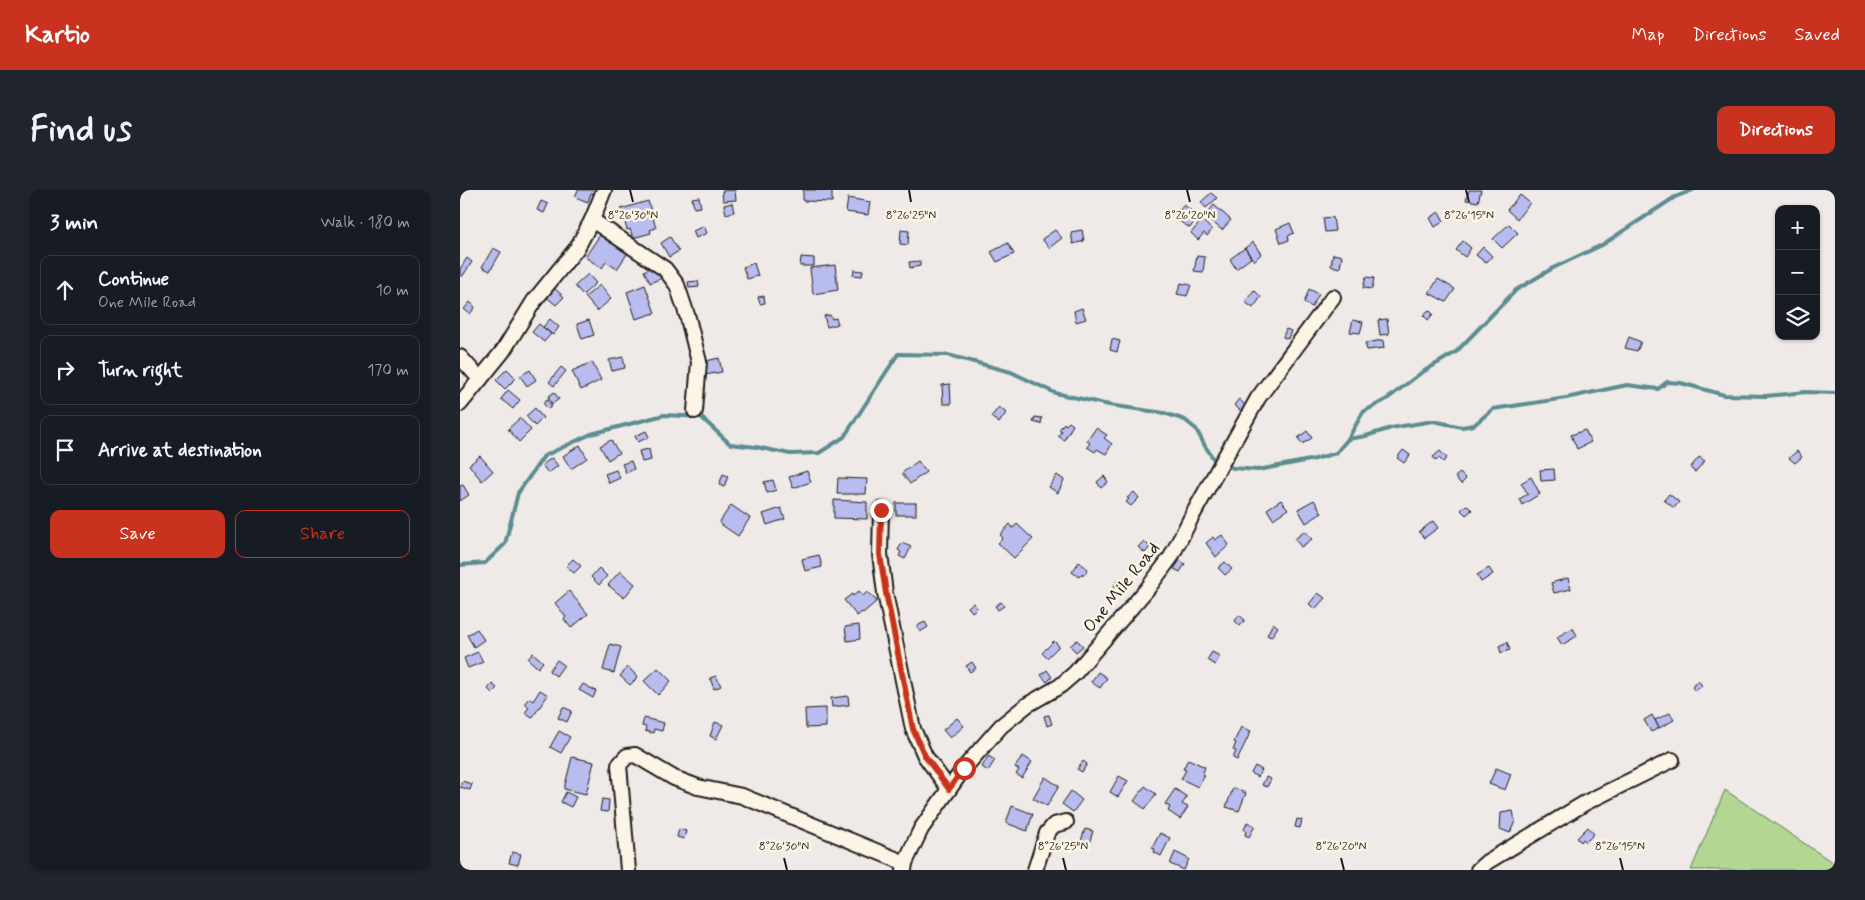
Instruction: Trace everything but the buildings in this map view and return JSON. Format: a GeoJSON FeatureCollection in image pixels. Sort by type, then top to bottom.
{"type":"FeatureCollection","features":[{"type":"Feature","properties":{"kind":"street"},"geometry":{"type":"LineString","coordinates":[[460,404],[503,350],[534,301],[577,248],[592,220],[604,190]]}},
{"type":"Feature","properties":{"kind":"street"},"geometry":{"type":"LineString","coordinates":[[592,220],[665,269],[676,286],[688,318],[699,362],[695,411]]}},
{"type":"Feature","properties":{"kind":"street","name":"One Mile Road"},"geometry":{"type":"LineString","coordinates":[[905,866],[921,829],[964,768],[1001,726],[1027,704],[1060,686],[1075,673],[1148,588],[1171,557],[1258,398],[1333,297]]}},
{"type":"Feature","properties":{"kind":"street"},"geometry":{"type":"LineString","coordinates":[[460,357],[480,379]]}},
{"type":"Feature","properties":{"kind":"street"},"geometry":{"type":"LineString","coordinates":[[881,510],[880,554],[913,729],[925,756],[949,789]]}},
{"type":"Feature","properties":{"kind":"street"},"geometry":{"type":"LineString","coordinates":[[628,868],[619,765],[628,756],[634,755],[674,778],[698,786],[742,796],[905,866]]}},
{"type":"Feature","properties":{"kind":"street"},"geometry":{"type":"LineString","coordinates":[[1478,870],[1487,862],[1585,803],[1672,760]]}},
{"type":"Feature","properties":{"kind":"street"},"geometry":{"type":"LineString","coordinates":[[1035,870],[1047,833],[1054,825],[1066,822]]}},
{"type":"Feature","properties":{"kind":"green space"},"geometry":{"type":"Polygon","coordinates":[[[1725,790],[1835,864],[1835,870],[1691,870],[1725,790]]]}},
{"type":"Feature","properties":{"kind":"waterway"},"geometry":{"type":"LineString","coordinates":[[460,194],[464,190]]}},
{"type":"Feature","properties":{"kind":"waterway"},"geometry":{"type":"LineString","coordinates":[[460,565],[485,563],[505,544],[518,493],[544,456],[591,434],[664,415],[701,417],[730,444],[790,454],[819,453],[844,437],[898,354],[948,355],[1011,372],[1055,393],[1109,405],[1164,413],[1185,420],[1196,429],[1215,461],[1233,468],[1258,470],[1336,453],[1348,439],[1363,412],[1387,399],[1421,373],[1456,352],[1516,290],[1553,268],[1602,245],[1675,197],[1693,190]]}},
{"type":"Feature","properties":{"kind":"waterway"},"geometry":{"type":"LineString","coordinates":[[1348,439],[1366,436],[1391,428],[1433,421],[1462,427],[1474,425],[1493,409],[1566,398],[1627,385],[1658,389],[1667,382],[1681,383],[1724,395],[1766,396],[1806,392],[1835,393]]}},
{"type":"Feature","properties":{"kind":"route"},"geometry":{"type":"LineString","coordinates":[[881,510],[880,554],[913,729],[925,756],[949,789],[964,768]]}}]}
